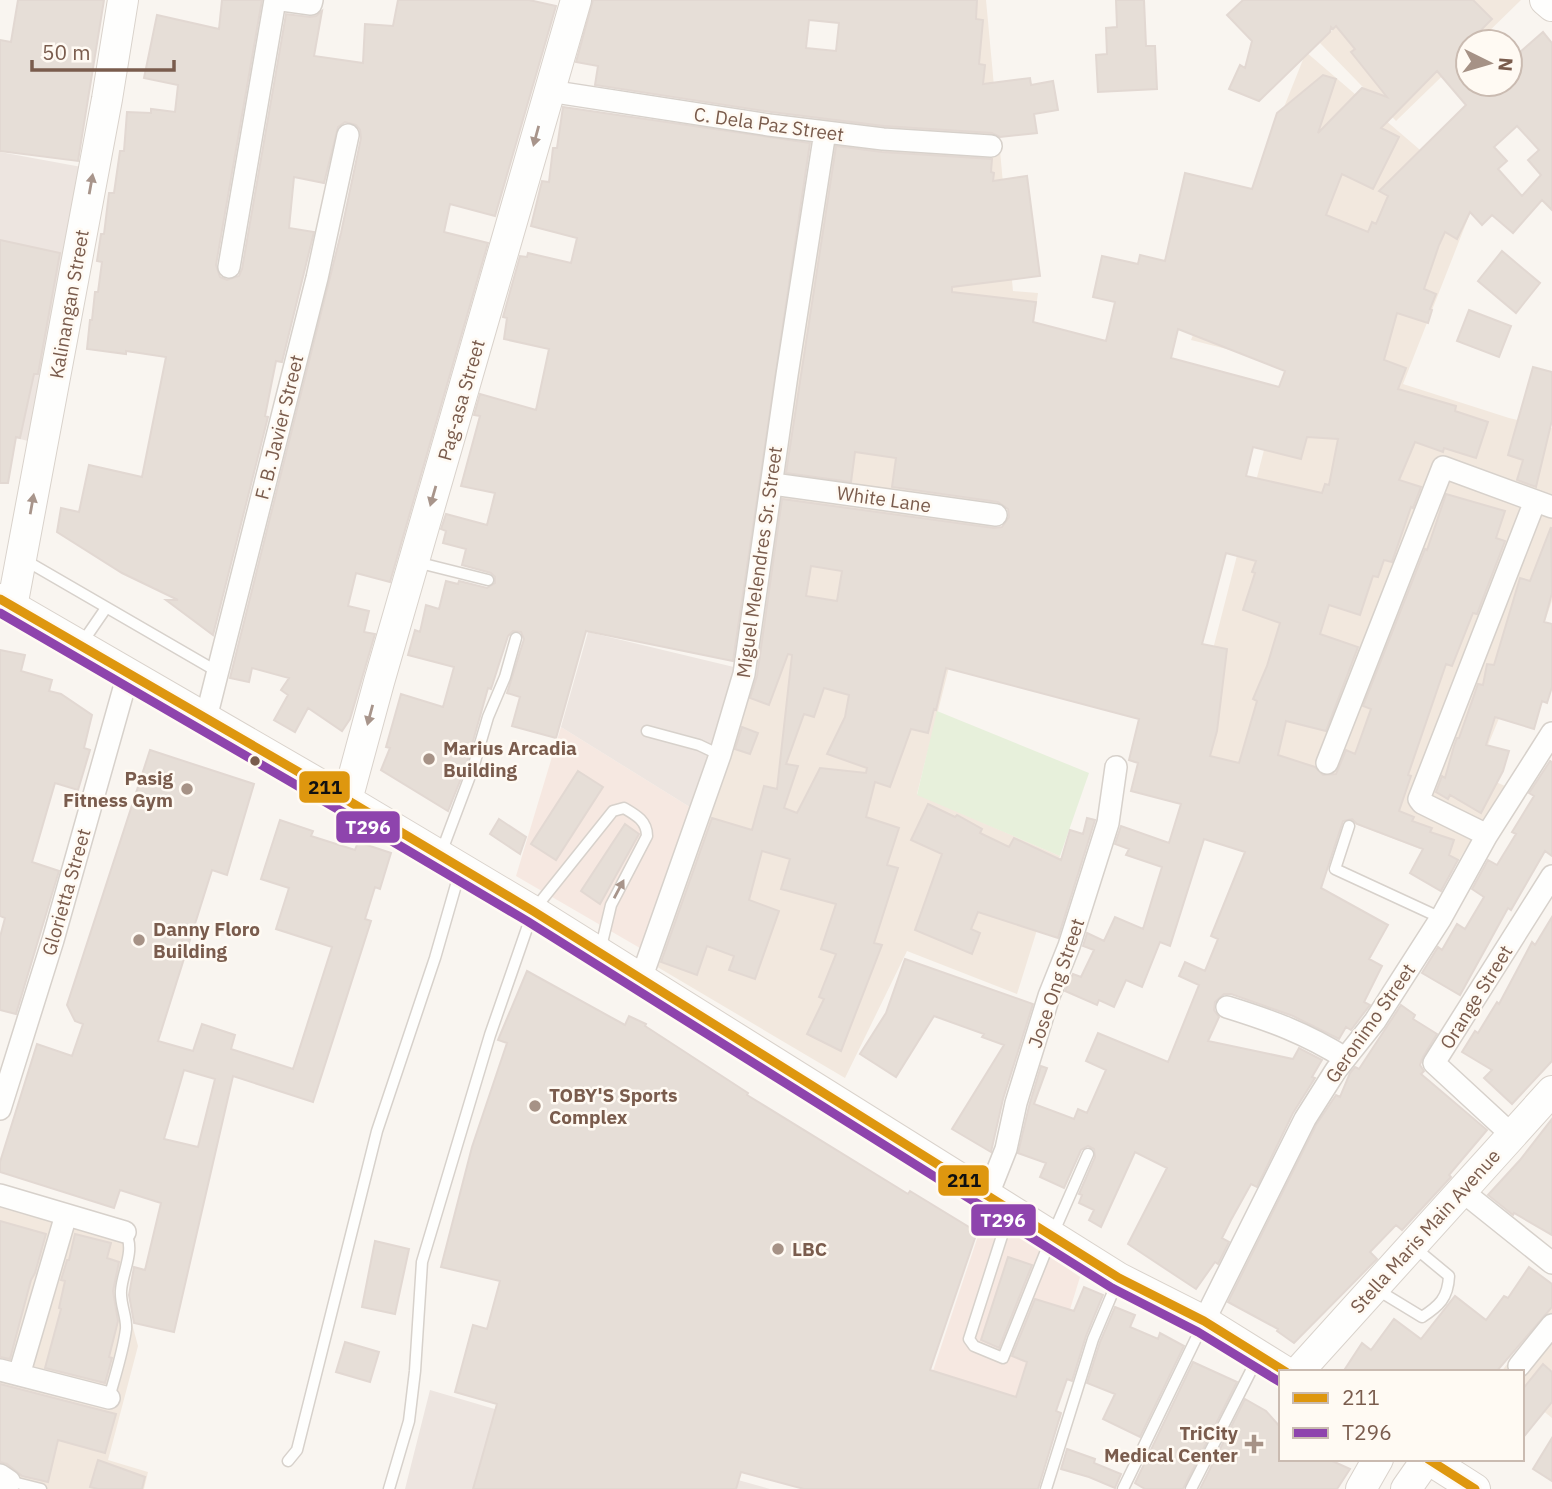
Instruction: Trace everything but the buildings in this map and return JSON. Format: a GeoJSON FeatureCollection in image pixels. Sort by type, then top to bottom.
{"type":"FeatureCollection","features":[{"type":"Feature","properties":{"kind":"main road","name":"Kalinangan Street"},"geometry":{"type":"LineString","coordinates":[[6,603],[22,559],[123,0]]}},
{"type":"Feature","properties":{"kind":"main road","name":"Pag-asa Street"},"geometry":{"type":"LineString","coordinates":[[347,800],[414,562],[439,457],[576,0]]}},
{"type":"Feature","properties":{"kind":"main road"},"geometry":{"type":"LineString","coordinates":[[1545,0],[1552,6]]}},
{"type":"Feature","properties":{"kind":"main road"},"geometry":{"type":"LineString","coordinates":[[6,603],[533,911],[998,1204],[1119,1278],[1204,1321],[1283,1370]]}},
{"type":"Feature","properties":{"kind":"main road","name":"Stella Maris Main Avenue"},"geometry":{"type":"LineString","coordinates":[[1300,1370],[1552,1091]]}},
{"type":"Feature","properties":{"kind":"main road"},"geometry":{"type":"LineString","coordinates":[[1360,1489],[1377,1461]]}},
{"type":"Feature","properties":{"kind":"main road"},"geometry":{"type":"LineString","coordinates":[[1406,1489],[1426,1461]]}},
{"type":"Feature","properties":{"kind":"main road"},"geometry":{"type":"LineString","coordinates":[[1430,1461],[1475,1489]]}},
{"type":"Feature","properties":{"kind":"street"},"geometry":{"type":"LineString","coordinates":[[229,267],[275,0]]}},
{"type":"Feature","properties":{"kind":"street"},"geometry":{"type":"LineString","coordinates":[[282,0],[311,4],[312,0]]}},
{"type":"Feature","properties":{"kind":"street","name":"C. Dela Paz Street"},"geometry":{"type":"LineString","coordinates":[[549,90],[825,132],[990,146]]}},
{"type":"Feature","properties":{"kind":"street","name":"Miguel Melendres Sr. Street"},"geometry":{"type":"LineString","coordinates":[[642,979],[720,755],[744,674],[825,132]]}},
{"type":"Feature","properties":{"kind":"street","name":"F. B. Javier Street"},"geometry":{"type":"LineString","coordinates":[[206,718],[317,278],[348,135]]}},
{"type":"Feature","properties":{"kind":"street"},"geometry":{"type":"LineString","coordinates":[[1327,763],[1443,467],[1543,504],[1419,799],[1422,803],[1487,835]]}},
{"type":"Feature","properties":{"kind":"street","name":"White Lane"},"geometry":{"type":"LineString","coordinates":[[773,484],[996,515]]}},
{"type":"Feature","properties":{"kind":"street","name":"Glorietta Street"},"geometry":{"type":"LineString","coordinates":[[0,1110],[53,940],[128,674]]}},
{"type":"Feature","properties":{"kind":"street","name":"Geronimo Street"},"geometry":{"type":"LineString","coordinates":[[1204,1321],[1305,1119],[1345,1058],[1375,1021],[1441,918],[1487,835],[1552,733]]}},
{"type":"Feature","properties":{"kind":"street","name":"Jose Ong Street"},"geometry":{"type":"LineString","coordinates":[[998,1204],[1016,1103],[1108,823],[1116,767]]}},
{"type":"Feature","properties":{"kind":"street","name":"Orange Street"},"geometry":{"type":"LineString","coordinates":[[1512,1135],[1434,1063],[1552,876]]}},
{"type":"Feature","properties":{"kind":"street"},"geometry":{"type":"LineString","coordinates":[[1227,1007],[1301,1032],[1345,1058]]}},
{"type":"Feature","properties":{"kind":"street"},"geometry":{"type":"LineString","coordinates":[[1462,1191],[1552,1263]]}},
{"type":"Feature","properties":{"kind":"street"},"geometry":{"type":"LineString","coordinates":[[0,1195],[125,1232]]}},
{"type":"Feature","properties":{"kind":"street"},"geometry":{"type":"LineString","coordinates":[[66,1215],[9,1372],[109,1398]]}},
{"type":"Feature","properties":{"kind":"street"},"geometry":{"type":"LineString","coordinates":[[1519,1366],[1552,1325]]}},
{"type":"Feature","properties":{"kind":"lane"},"geometry":{"type":"LineString","coordinates":[[22,559],[218,672]]}},
{"type":"Feature","properties":{"kind":"lane"},"geometry":{"type":"LineString","coordinates":[[414,562],[488,580]]}},
{"type":"Feature","properties":{"kind":"lane"},"geometry":{"type":"LineString","coordinates":[[80,646],[106,607]]}},
{"type":"Feature","properties":{"kind":"lane"},"geometry":{"type":"LineString","coordinates":[[288,1461],[297,1450],[377,1130],[435,958],[450,862],[473,768],[516,638]]}},
{"type":"Feature","properties":{"kind":"lane"},"geometry":{"type":"LineString","coordinates":[[648,732],[699,745],[720,755]]}},
{"type":"Feature","properties":{"kind":"lane"},"geometry":{"type":"LineString","coordinates":[[389,1489],[409,1421],[422,1262],[490,1035],[533,911],[613,811],[625,808],[640,818],[647,827],[648,836],[611,905],[599,954]]}},
{"type":"Feature","properties":{"kind":"lane"},"geometry":{"type":"LineString","coordinates":[[1349,826],[1335,869],[1441,918]]}},
{"type":"Feature","properties":{"kind":"lane"},"geometry":{"type":"LineString","coordinates":[[998,1204],[970,1339],[974,1346],[1003,1358],[1088,1154]]}},
{"type":"Feature","properties":{"kind":"lane"},"geometry":{"type":"LineString","coordinates":[[109,1398],[127,1326],[121,1290],[130,1249],[125,1232]]}},
{"type":"Feature","properties":{"kind":"lane"},"geometry":{"type":"LineString","coordinates":[[1374,1288],[1422,1317],[1436,1308],[1449,1291],[1449,1276],[1412,1245]]}},
{"type":"Feature","properties":{"kind":"lane"},"geometry":{"type":"LineString","coordinates":[[1045,1489],[1093,1339],[1119,1278]]}},
{"type":"Feature","properties":{"kind":"lane"},"geometry":{"type":"LineString","coordinates":[[1123,1489],[1204,1321]]}},
{"type":"Feature","properties":{"kind":"lane"},"geometry":{"type":"LineString","coordinates":[[1191,1489],[1259,1356]]}},
{"type":"Feature","properties":{"kind":"lane"},"geometry":{"type":"LineString","coordinates":[[5,1482],[41,1489]]}},
{"type":"Feature","properties":{"kind":"shaded area"},"geometry":{"type":"Polygon","coordinates":[[[959,0],[986,0],[1013,291],[1038,293],[1016,455],[976,600],[965,604],[917,794],[1060,856],[1017,994],[907,951],[845,1078],[654,965],[722,769],[805,260],[822,89],[959,0]]]}},
{"type":"Feature","properties":{"kind":"shaded area"},"geometry":{"type":"Polygon","coordinates":[[[1367,0],[1521,0],[1492,28],[1454,28],[1454,65],[1396,121],[1319,42],[1367,0]]]}},
{"type":"Feature","properties":{"kind":"shaded area"},"geometry":{"type":"Polygon","coordinates":[[[1306,52],[1476,198],[1403,384],[1509,418],[1552,428],[1552,601],[1545,621],[1540,619],[1488,745],[1483,745],[1476,773],[1505,786],[1457,863],[1268,794],[1181,774],[1286,364],[1191,340],[1306,52]]]}},
{"type":"Feature","properties":{"kind":"shaded area"},"geometry":{"type":"Polygon","coordinates":[[[0,152],[87,168],[32,442],[0,434],[0,152]]]}},
{"type":"Feature","properties":{"kind":"shaded area"},"geometry":{"type":"Polygon","coordinates":[[[588,632],[738,668],[693,809],[561,727],[588,632]]]}},
{"type":"Feature","properties":{"kind":"shaded area"},"geometry":{"type":"Polygon","coordinates":[[[561,727],[693,809],[645,951],[516,876],[561,727]]]}},
{"type":"Feature","properties":{"kind":"shaded area"},"geometry":{"type":"Polygon","coordinates":[[[0,1206],[134,1245],[124,1294],[138,1346],[108,1460],[148,1472],[144,1489],[0,1489],[0,1206]]]}},
{"type":"Feature","properties":{"kind":"shaded area"},"geometry":{"type":"Polygon","coordinates":[[[986,1212],[1080,1277],[1041,1404],[933,1371],[986,1212]]]}},
{"type":"Feature","properties":{"kind":"shaded area"},"geometry":{"type":"Polygon","coordinates":[[[1552,1306],[1552,1418],[1524,1396],[1524,1370],[1503,1370],[1552,1306]]]}},
{"type":"Feature","properties":{"kind":"shaded area"},"geometry":{"type":"Polygon","coordinates":[[[430,1390],[738,1480],[770,1489],[405,1489],[430,1390]]]}},
{"type":"Feature","properties":{"kind":"green space"},"geometry":{"type":"Polygon","coordinates":[[[937,711],[1089,773],[1060,856],[917,795],[937,711]]]}},
{"type":"Feature","properties":{"kind":"transit line","name":"211"},"geometry":{"type":"LineString","coordinates":[[0,599],[533,911],[1119,1278],[1204,1321],[1283,1370]]}},
{"type":"Feature","properties":{"kind":"transit line","name":"T296"},"geometry":{"type":"LineString","coordinates":[[0,613],[527,921],[1112,1288],[1198,1332],[1279,1381]]}},
{"type":"Feature","properties":{"kind":"transit line","name":"211"},"geometry":{"type":"LineString","coordinates":[[1431,1461],[1475,1489]]}},
{"type":"Feature","properties":{"kind":"place","name":"Marius Arcadia Building"},"geometry":{"type":"Point","coordinates":[429,759]}},
{"type":"Feature","properties":{"kind":"place","name":"Pasig Fitness Gym"},"geometry":{"type":"Point","coordinates":[187,789]}},
{"type":"Feature","properties":{"kind":"place","name":"Danny Floro Building"},"geometry":{"type":"Point","coordinates":[139,940]}},
{"type":"Feature","properties":{"kind":"place","name":"TOBY'S Sports Complex"},"geometry":{"type":"Point","coordinates":[535,1106]}},
{"type":"Feature","properties":{"kind":"place","name":"LBC"},"geometry":{"type":"Point","coordinates":[778,1249]}},
{"type":"Feature","properties":{"kind":"place","name":"TriCity Medical Center"},"geometry":{"type":"Point","coordinates":[1254,1444]}}]}
